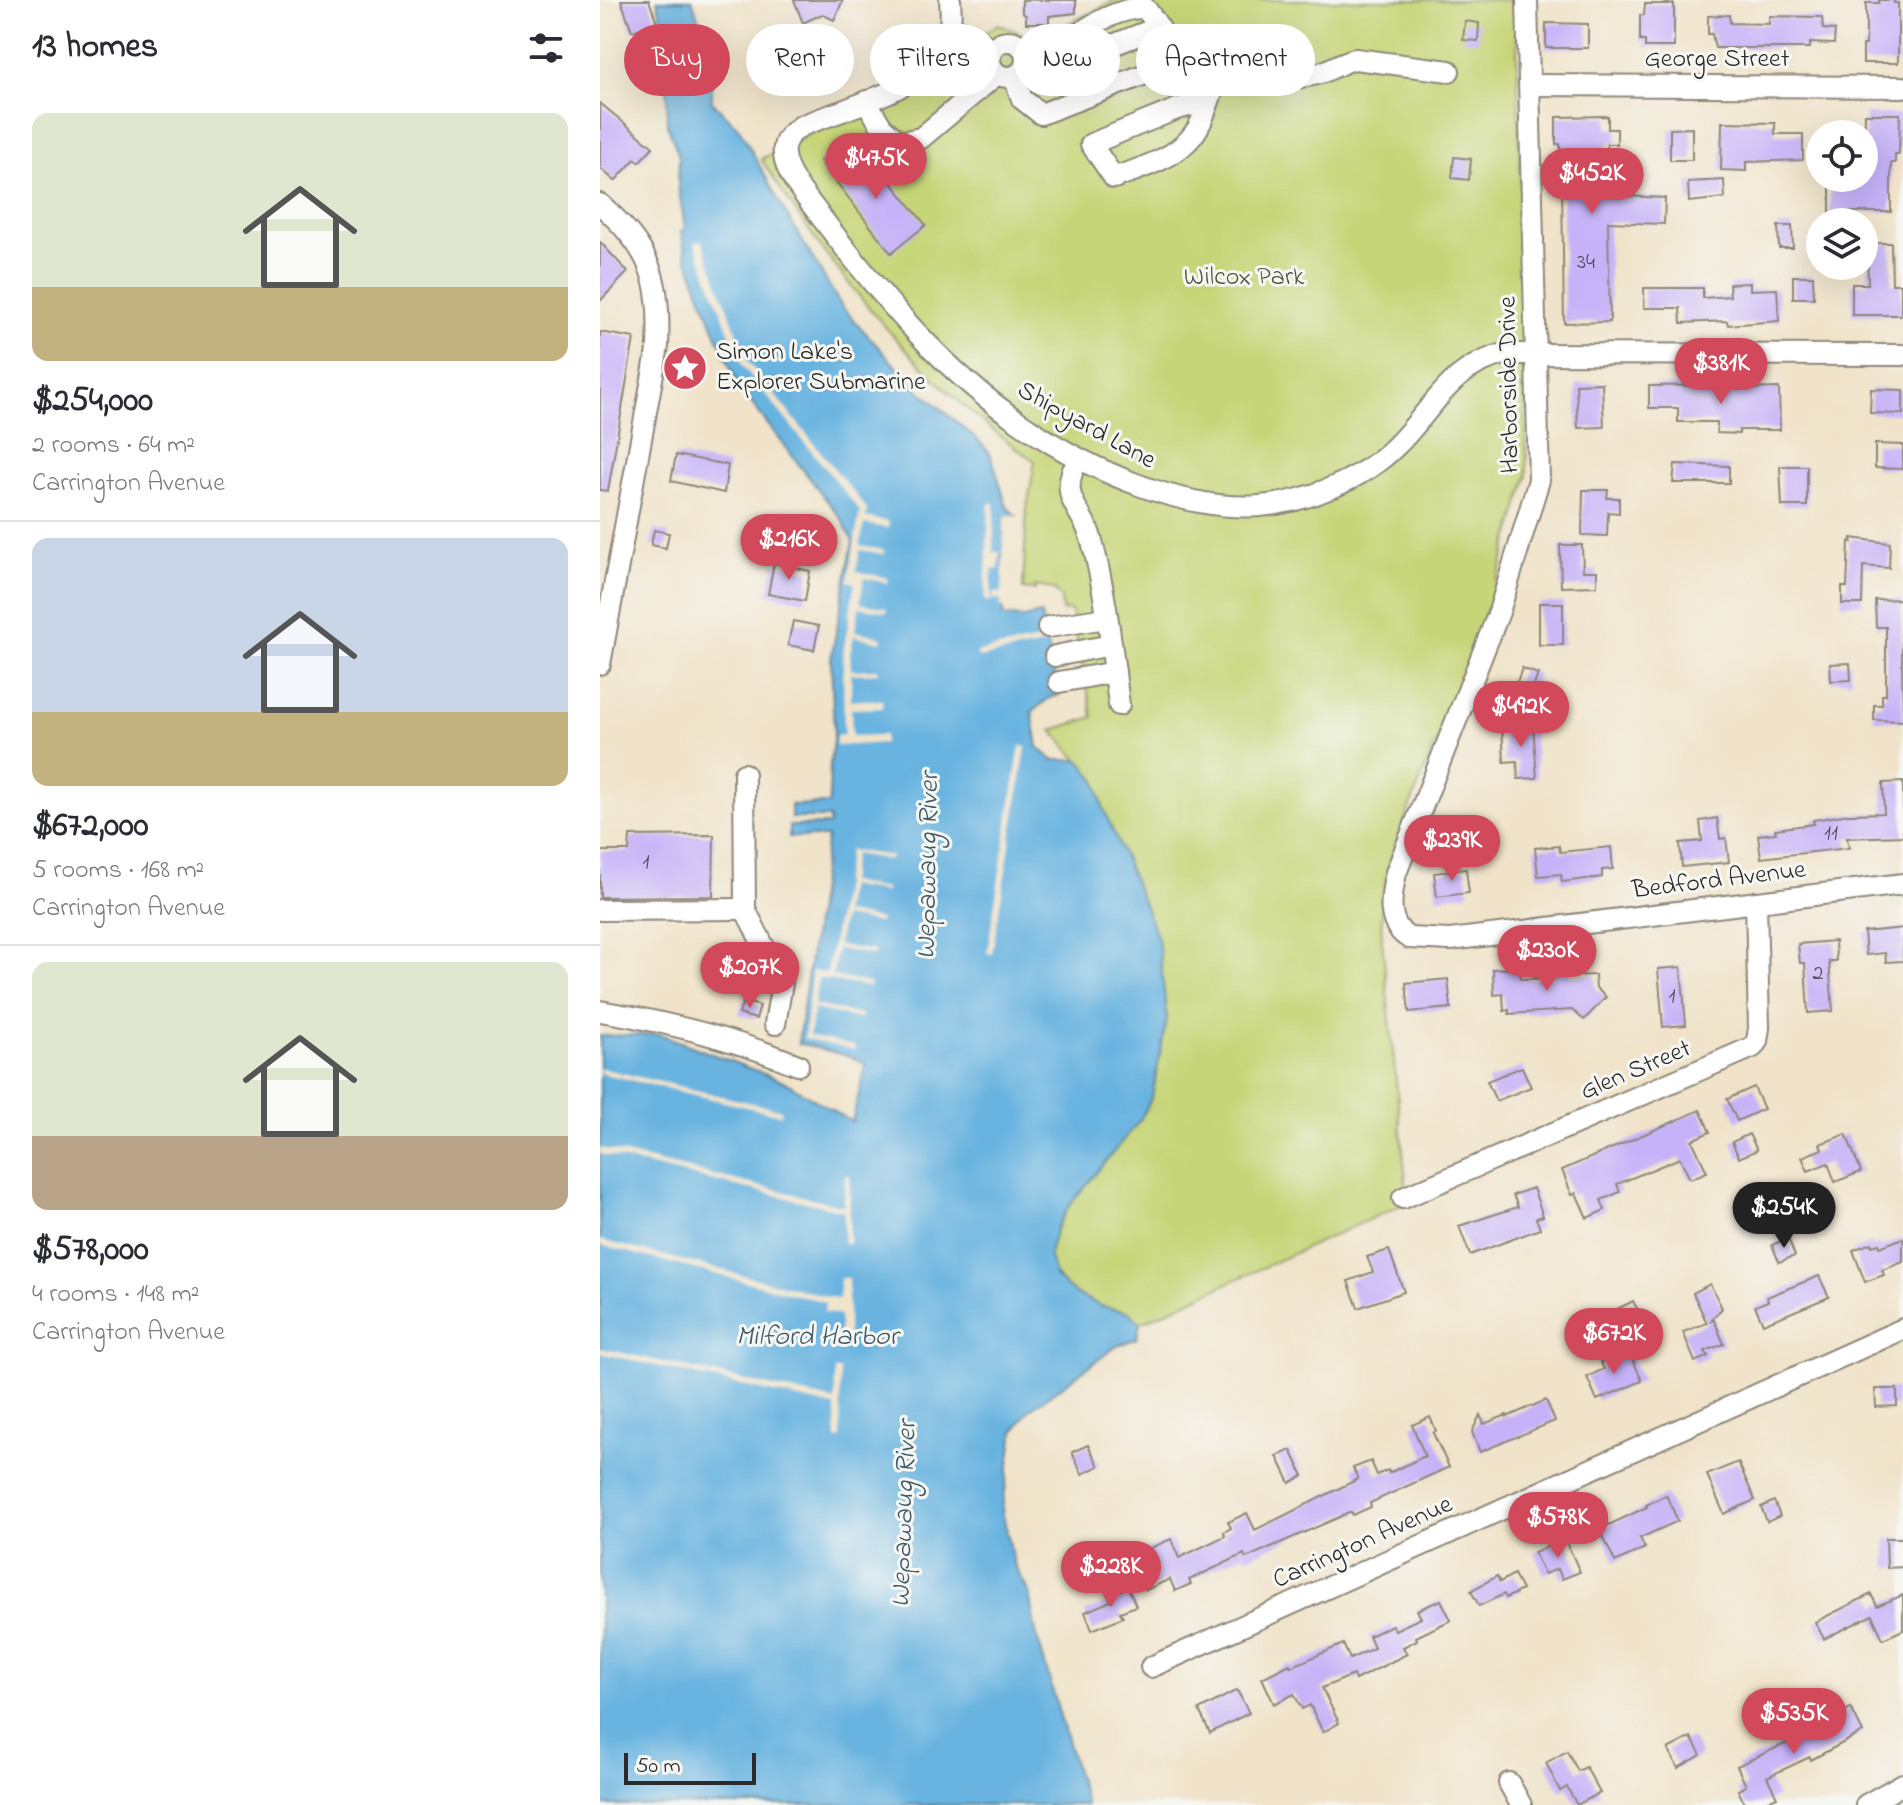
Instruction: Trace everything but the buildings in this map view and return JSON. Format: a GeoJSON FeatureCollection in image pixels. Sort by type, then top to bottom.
{"type":"FeatureCollection","features":[{"type":"Feature","properties":{"kind":"street","name":"Shipyard Lane"},"geometry":{"type":"LineString","coordinates":[[950,0],[951,24]]}},
{"type":"Feature","properties":{"kind":"street","name":"Harborside Drive"},"geometry":{"type":"LineString","coordinates":[[1401,932],[1392,916],[1396,873],[1499,612],[1539,480],[1527,0]]}},
{"type":"Feature","properties":{"kind":"street"},"geometry":{"type":"LineString","coordinates":[[998,64],[1012,71],[1070,56],[1073,38],[1085,29],[1135,8],[1145,8],[1157,24]]}},
{"type":"Feature","properties":{"kind":"street"},"geometry":{"type":"LineString","coordinates":[[866,101],[882,127],[899,142],[921,138],[1012,71],[1025,52],[1018,44],[1008,41],[998,45]]}},
{"type":"Feature","properties":{"kind":"street"},"geometry":{"type":"LineString","coordinates":[[1315,73],[1355,59],[1449,71]]}},
{"type":"Feature","properties":{"kind":"street"},"geometry":{"type":"LineString","coordinates":[[1012,71],[1022,99],[1041,114],[1136,78]]}},
{"type":"Feature","properties":{"kind":"street","name":"George Street"},"geometry":{"type":"LineString","coordinates":[[1530,85],[1903,87]]}},
{"type":"Feature","properties":{"kind":"street","name":"Shipyard Lane"},"geometry":{"type":"LineString","coordinates":[[876,96],[801,126],[788,135],[784,158],[809,201],[884,295],[973,388],[1030,430],[1152,492],[1233,507],[1287,502],[1311,495],[1371,467],[1394,449],[1466,368],[1504,354],[1903,355]]}},
{"type":"Feature","properties":{"kind":"street"},"geometry":{"type":"LineString","coordinates":[[1207,101],[1177,109],[1091,144],[1114,178],[1176,154],[1204,116],[1209,96]]}},
{"type":"Feature","properties":{"kind":"street"},"geometry":{"type":"LineString","coordinates":[[600,204],[642,248],[653,271],[658,296],[658,346],[608,584],[600,664]]}},
{"type":"Feature","properties":{"kind":"street"},"geometry":{"type":"LineString","coordinates":[[1073,470],[1069,481],[1072,502],[1091,535],[1119,705]]}},
{"type":"Feature","properties":{"kind":"street"},"geometry":{"type":"LineString","coordinates":[[1048,627],[1106,618]]}},
{"type":"Feature","properties":{"kind":"street"},"geometry":{"type":"LineString","coordinates":[[1055,656],[1111,645]]}},
{"type":"Feature","properties":{"kind":"street"},"geometry":{"type":"LineString","coordinates":[[1059,682],[1115,672]]}},
{"type":"Feature","properties":{"kind":"street"},"geometry":{"type":"LineString","coordinates":[[744,774],[745,909],[782,983],[775,1024]]}},
{"type":"Feature","properties":{"kind":"street","name":"Bedford Avenue"},"geometry":{"type":"LineString","coordinates":[[1401,932],[1413,939],[1450,940],[1903,884]]}},
{"type":"Feature","properties":{"kind":"street","name":"Glen Street"},"geometry":{"type":"LineString","coordinates":[[1403,1198],[1753,1047],[1759,1028],[1756,902]]}},
{"type":"Feature","properties":{"kind":"street"},"geometry":{"type":"LineString","coordinates":[[600,910],[745,909]]}},
{"type":"Feature","properties":{"kind":"street"},"geometry":{"type":"LineString","coordinates":[[600,1011],[700,1031],[752,1046],[798,1065]]}},
{"type":"Feature","properties":{"kind":"street","name":"Carrington Avenue"},"geometry":{"type":"LineString","coordinates":[[1151,1667],[1903,1329]]}},
{"type":"Feature","properties":{"kind":"street"},"geometry":{"type":"LineString","coordinates":[[1509,1783],[1521,1805]]}},
{"type":"Feature","properties":{"kind":"street"},"geometry":{"type":"LineString","coordinates":[[1866,1805],[1903,1784]]}},
{"type":"Feature","properties":{"kind":"green space","name":"Wilcox Park"},"geometry":{"type":"Polygon","coordinates":[[[1116,0],[1516,0],[1527,476],[1481,629],[1395,844],[1384,891],[1382,940],[1408,1202],[1140,1323],[1126,1314],[1101,1307],[1074,1293],[1059,1279],[1050,1262],[1052,1240],[1069,1206],[1103,807],[1096,781],[1052,730],[1093,717],[1071,610],[1062,611],[1061,598],[1053,589],[1035,586],[1035,590],[1023,589],[1027,508],[1035,461],[955,398],[883,324],[818,243],[761,159],[820,129],[863,118],[895,96],[998,96],[998,24],[1014,31],[1014,96],[1120,96],[1120,24],[1067,24],[1116,0]]]}},
{"type":"Feature","properties":{"kind":"water","name":"Milford Harbor"},"geometry":{"type":"Polygon","coordinates":[[[657,0],[692,0],[700,24],[661,24],[657,0]]]}},
{"type":"Feature","properties":{"kind":"water","name":"Milford Harbor"},"geometry":{"type":"Polygon","coordinates":[[[667,96],[712,96],[712,102],[739,128],[842,307],[912,384],[991,455],[1007,507],[1016,516],[1004,516],[1003,616],[1024,618],[1041,614],[1059,695],[1049,698],[1032,712],[1038,747],[1052,760],[1080,760],[1096,781],[1103,807],[1158,938],[1167,1018],[1152,1097],[1140,1120],[1069,1206],[1056,1229],[1049,1254],[1056,1278],[1076,1294],[1101,1306],[1129,1312],[1140,1323],[1137,1338],[1117,1346],[1029,1410],[1014,1432],[1002,1510],[1014,1564],[1029,1593],[1036,1633],[1086,1805],[600,1805],[600,1036],[660,1034],[785,1082],[852,1122],[866,1064],[852,1057],[798,1043],[827,837],[789,837],[789,826],[829,825],[829,818],[791,818],[791,805],[829,804],[834,733],[831,659],[853,541],[842,520],[739,387],[687,258],[681,232],[685,227],[678,186],[679,156],[667,124],[667,96]]]}},
{"type":"Feature","properties":{"kind":"pier"},"geometry":{"type":"Polygon","coordinates":[[[702,240],[748,362],[867,509],[866,517],[889,522],[888,528],[864,524],[860,546],[884,550],[884,554],[860,550],[856,571],[888,578],[888,583],[864,578],[860,603],[887,608],[887,612],[859,607],[855,631],[882,637],[881,642],[854,636],[850,653],[851,670],[878,669],[879,673],[851,674],[851,700],[883,700],[883,708],[851,709],[852,736],[884,735],[884,743],[836,746],[836,736],[844,735],[843,653],[855,583],[848,581],[860,511],[742,365],[695,242],[702,240]]]}},
{"type":"Feature","properties":{"kind":"pier"},"geometry":{"type":"Polygon","coordinates":[[[989,503],[995,503],[993,552],[1000,552],[999,569],[992,570],[991,601],[985,601],[989,503]]]}},
{"type":"Feature","properties":{"kind":"pier"},"geometry":{"type":"Polygon","coordinates":[[[1004,516],[1016,516],[1016,520],[1008,520],[1006,607],[1001,607],[1001,600],[993,599],[993,593],[1002,593],[1004,516]]]}},
{"type":"Feature","properties":{"kind":"pier"},"geometry":{"type":"Polygon","coordinates":[[[1050,638],[1052,643],[978,658],[977,652],[1050,638]]]}},
{"type":"Feature","properties":{"kind":"pier"},"geometry":{"type":"Polygon","coordinates":[[[1020,746],[1026,747],[992,954],[987,953],[1020,746]]]}},
{"type":"Feature","properties":{"kind":"pier"},"geometry":{"type":"Polygon","coordinates":[[[849,850],[891,856],[890,860],[854,854],[849,882],[885,889],[885,892],[848,886],[843,913],[880,919],[879,923],[843,917],[837,945],[874,951],[874,955],[837,949],[832,976],[869,983],[869,987],[818,978],[814,1005],[862,1015],[861,1019],[814,1009],[809,1036],[855,1046],[855,1050],[804,1039],[812,971],[827,973],[849,850]]]}},
{"type":"Feature","properties":{"kind":"pier"},"geometry":{"type":"Polygon","coordinates":[[[600,1068],[782,1110],[781,1115],[600,1073],[600,1068]]]}},
{"type":"Feature","properties":{"kind":"pier"},"geometry":{"type":"Polygon","coordinates":[[[600,1148],[844,1206],[845,1175],[850,1175],[849,1243],[844,1243],[844,1211],[600,1154],[600,1148]]]}},
{"type":"Feature","properties":{"kind":"pier"},"geometry":{"type":"Polygon","coordinates":[[[600,1240],[839,1299],[840,1278],[848,1278],[848,1337],[840,1337],[840,1316],[824,1312],[825,1302],[600,1245],[600,1240]]]}},
{"type":"Feature","properties":{"kind":"pier"},"geometry":{"type":"Polygon","coordinates":[[[600,1348],[835,1401],[835,1370],[840,1370],[841,1438],[836,1439],[835,1407],[600,1353],[600,1348]]]}},
{"type":"Feature","properties":{"kind":"place","name":"Simon Lake's Explorer Submarine"},"geometry":{"type":"Point","coordinates":[685,368]}},
{"type":"Feature","properties":{"kind":"water label","name":"Wepawaug River"},"geometry":{"type":"Point","coordinates":[929,866]}},
{"type":"Feature","properties":{"kind":"water label","name":"Wepawaug River"},"geometry":{"type":"Point","coordinates":[905,1514]}}]}
